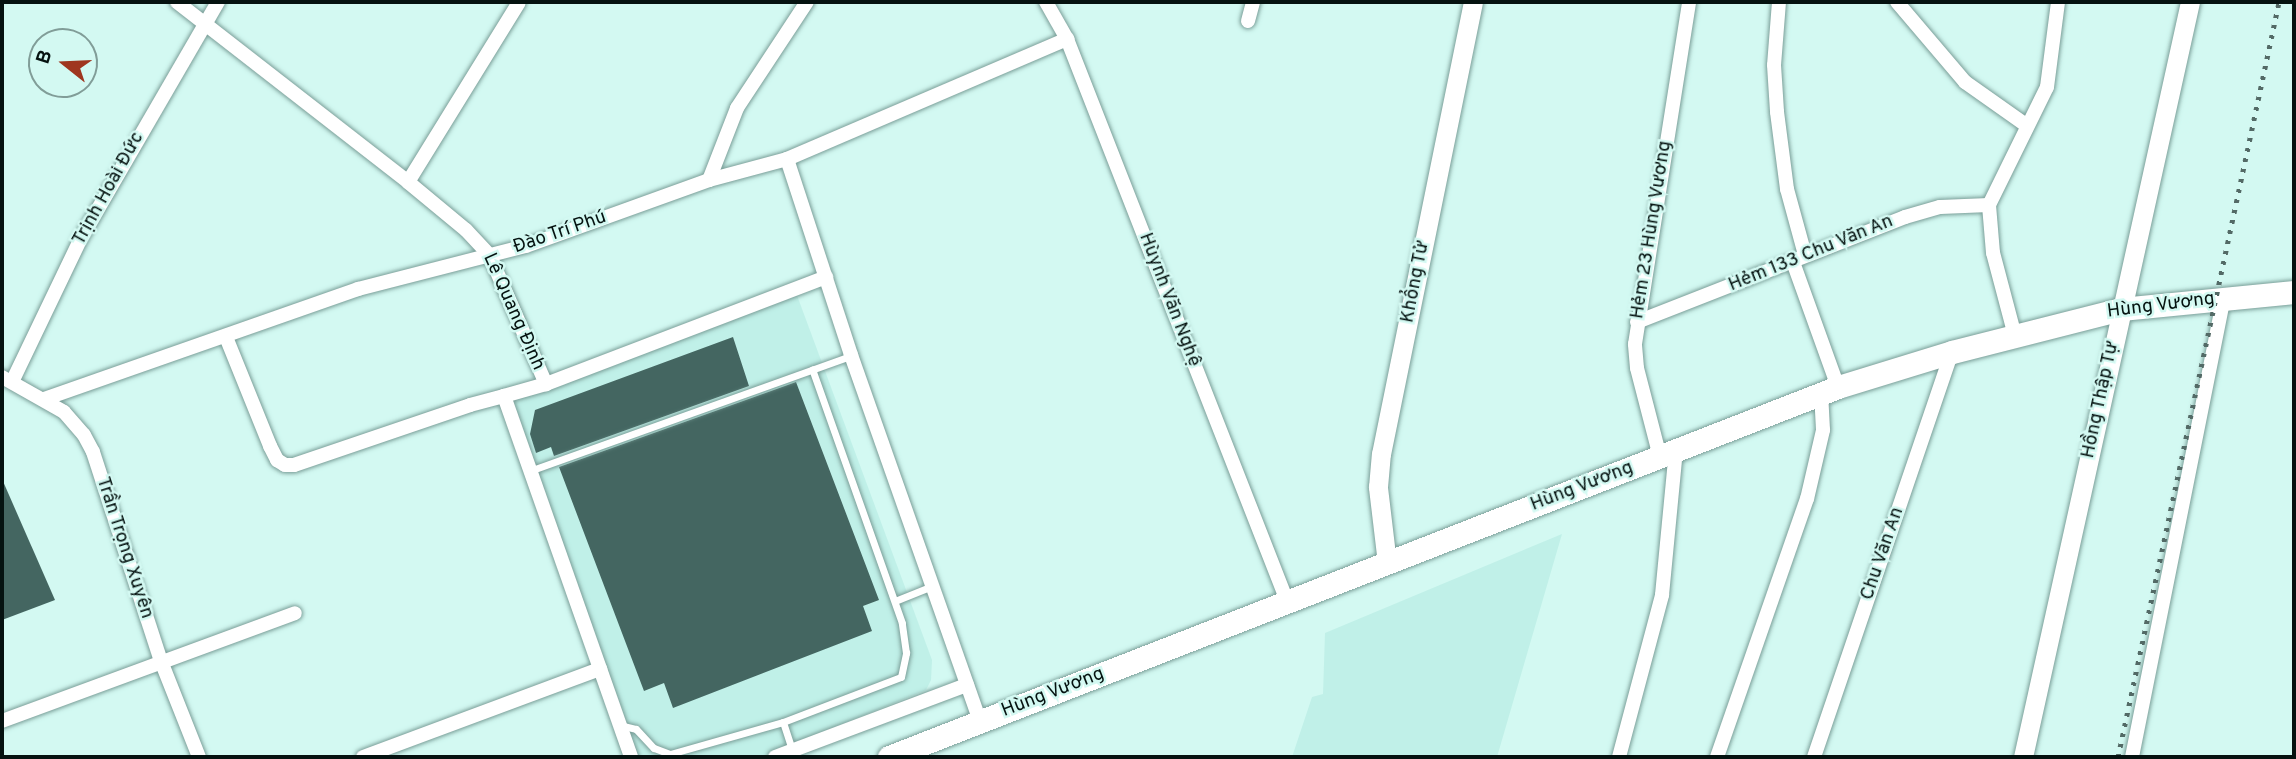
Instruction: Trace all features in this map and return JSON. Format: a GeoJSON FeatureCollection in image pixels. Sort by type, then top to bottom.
{"type":"FeatureCollection","features":[{"type":"Feature","properties":{"kind":"main road","name":"Hùng Vương"},"geometry":{"type":"LineString","coordinates":[[889,757],[928,750],[980,722],[1830,390],[1952,352],[2121,309],[2294,292]]}},
{"type":"Feature","properties":{"kind":"street","name":"Lê Quang Định"},"geometry":{"type":"LineString","coordinates":[[177,2],[408,182],[475,238],[490,256],[546,384],[470,405],[294,465],[285,465],[277,460],[270,446],[226,337]]}},
{"type":"Feature","properties":{"kind":"street","name":"Trịnh Hoài Đức"},"geometry":{"type":"LineString","coordinates":[[7,379],[79,240],[218,2]]}},
{"type":"Feature","properties":{"kind":"street"},"geometry":{"type":"LineString","coordinates":[[408,182],[519,2]]}},
{"type":"Feature","properties":{"kind":"street"},"geometry":{"type":"LineString","coordinates":[[709,180],[737,108],[807,2]]}},
{"type":"Feature","properties":{"kind":"street","name":"Hùynh Văn Nghệ"},"geometry":{"type":"LineString","coordinates":[[1046,2],[1067,39],[1287,601]]}},
{"type":"Feature","properties":{"kind":"street"},"geometry":{"type":"LineString","coordinates":[[1248,21],[1253,2]]}},
{"type":"Feature","properties":{"kind":"street","name":"Khổng Tử"},"geometry":{"type":"LineString","coordinates":[[1387,563],[1378,487],[1381,454],[1473,2]]}},
{"type":"Feature","properties":{"kind":"street","name":"Hẻm 23 Hùng Vương"},"geometry":{"type":"LineString","coordinates":[[1668,453],[1637,368],[1637,322],[1689,2]]}},
{"type":"Feature","properties":{"kind":"street"},"geometry":{"type":"LineString","coordinates":[[1717,757],[1807,499],[1830,390],[1799,259],[1787,189],[1774,65],[1779,2]]}},
{"type":"Feature","properties":{"kind":"street"},"geometry":{"type":"LineString","coordinates":[[1896,2],[1965,82],[2026,125]]}},
{"type":"Feature","properties":{"kind":"street"},"geometry":{"type":"LineString","coordinates":[[2015,335],[1993,253],[1989,205],[2047,87],[2058,2]]}},
{"type":"Feature","properties":{"kind":"street","name":"Hồng Thập Tự"},"geometry":{"type":"LineString","coordinates":[[2023,757],[2190,2]]}},
{"type":"Feature","properties":{"kind":"street","name":"Đào Trí Phú"},"geometry":{"type":"LineString","coordinates":[[44,399],[396,277],[490,256],[709,180],[787,159],[1067,39]]}},
{"type":"Feature","properties":{"kind":"street"},"geometry":{"type":"LineString","coordinates":[[787,159],[851,355],[980,722]]}},
{"type":"Feature","properties":{"kind":"street","name":"Hẻm 133 Chu Văn An"},"geometry":{"type":"LineString","coordinates":[[1637,322],[1926,210],[1989,205]]}},
{"type":"Feature","properties":{"kind":"street"},"geometry":{"type":"LineString","coordinates":[[546,384],[826,277]]}},
{"type":"Feature","properties":{"kind":"street"},"geometry":{"type":"LineString","coordinates":[[2132,757],[2224,298]]}},
{"type":"Feature","properties":{"kind":"street","name":"Chu Văn An"},"geometry":{"type":"LineString","coordinates":[[1814,757],[1952,352]]}},
{"type":"Feature","properties":{"kind":"street","name":"Trần Trọng Xuyên"},"geometry":{"type":"LineString","coordinates":[[7,379],[44,399],[75,423],[93,453],[161,661],[200,757]]}},
{"type":"Feature","properties":{"kind":"street"},"geometry":{"type":"LineString","coordinates":[[504,396],[631,757]]}},
{"type":"Feature","properties":{"kind":"street"},"geometry":{"type":"LineString","coordinates":[[1619,757],[1662,595],[1668,453]]}},
{"type":"Feature","properties":{"kind":"street"},"geometry":{"type":"LineString","coordinates":[[2,721],[295,613]]}},
{"type":"Feature","properties":{"kind":"street"},"geometry":{"type":"LineString","coordinates":[[363,757],[600,669]]}},
{"type":"Feature","properties":{"kind":"street"},"geometry":{"type":"LineString","coordinates":[[775,757],[793,754],[967,685]]}},
{"type":"Feature","properties":{"kind":"lane"},"geometry":{"type":"LineString","coordinates":[[532,470],[851,355]]}},
{"type":"Feature","properties":{"kind":"lane"},"geometry":{"type":"LineString","coordinates":[[619,725],[636,729],[654,748],[670,754],[783,722],[901,677],[906,653],[902,623],[812,369]]}},
{"type":"Feature","properties":{"kind":"lane"},"geometry":{"type":"LineString","coordinates":[[895,601],[932,586]]}},
{"type":"Feature","properties":{"kind":"lane"},"geometry":{"type":"LineString","coordinates":[[783,722],[793,754]]}},
{"type":"Feature","properties":{"kind":"shaded area"},"geometry":{"type":"Polygon","coordinates":[[[795,290],[932,660],[931,680],[926,690],[760,757],[629,757],[514,401],[795,290]]]}},
{"type":"Feature","properties":{"kind":"shaded area"},"geometry":{"type":"Polygon","coordinates":[[[1562,534],[1497,757],[1292,757],[1312,697],[1323,694],[1325,633],[1562,534]]]}},
{"type":"Feature","properties":{"kind":"building"},"geometry":{"type":"Polygon","coordinates":[[[733,337],[749,386],[554,456],[551,447],[536,453],[530,434],[535,410],[733,337]]]}},
{"type":"Feature","properties":{"kind":"building"},"geometry":{"type":"Polygon","coordinates":[[[796,382],[879,600],[863,606],[872,631],[673,708],[664,683],[644,691],[559,467],[796,382]]]}},
{"type":"Feature","properties":{"kind":"building"},"geometry":{"type":"Polygon","coordinates":[[[2,479],[55,600],[2,620],[2,479]]]}},
{"type":"Feature","properties":{"kind":"railway"},"geometry":{"type":"LineString","coordinates":[[2118,757],[2279,2]]}}]}
